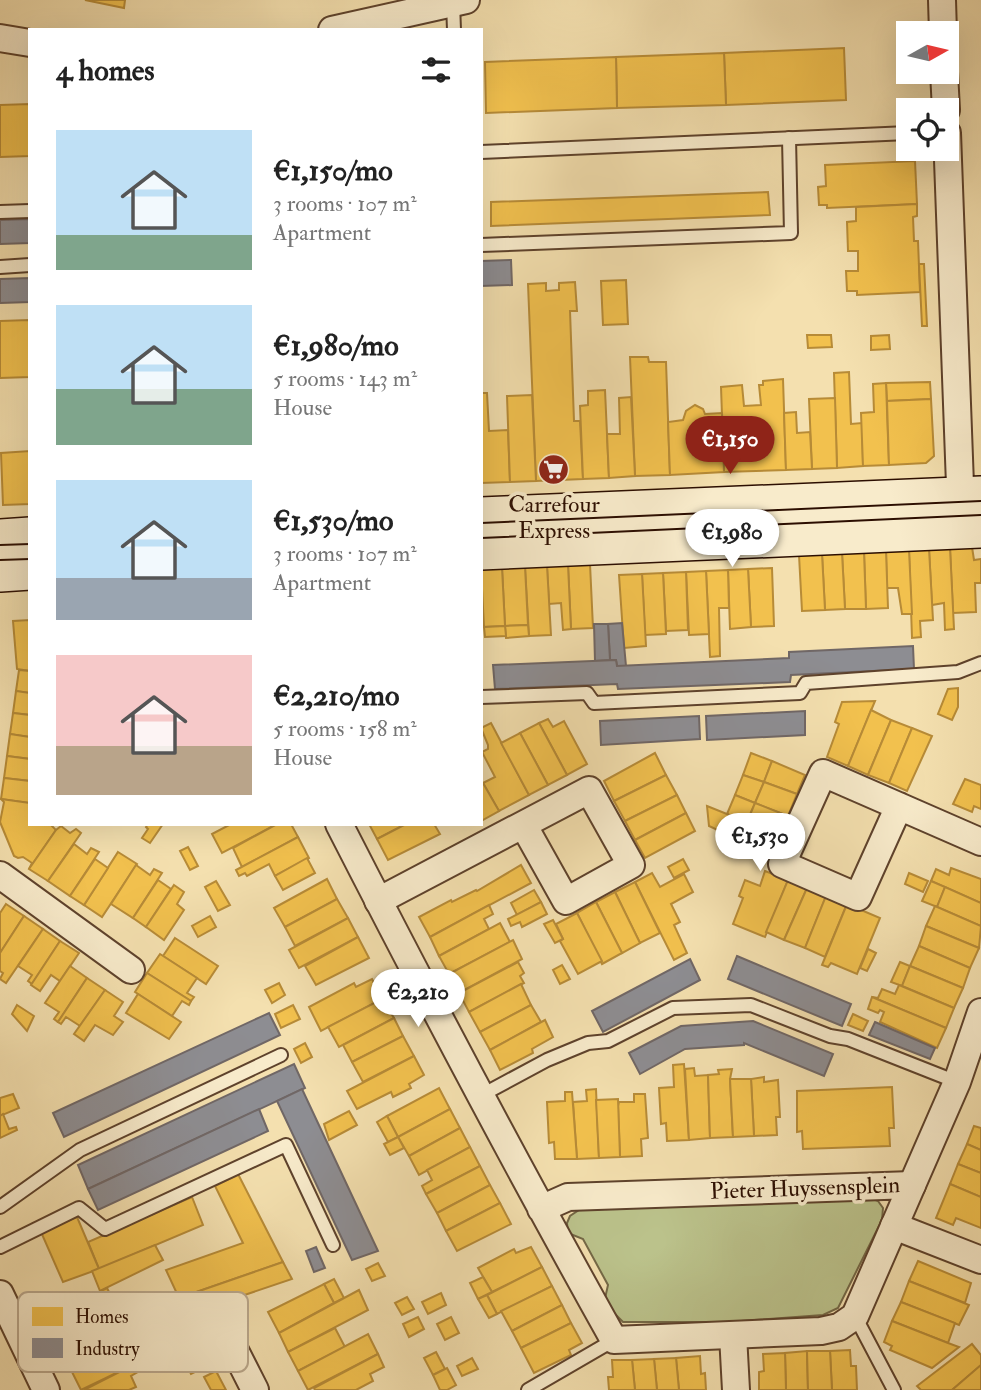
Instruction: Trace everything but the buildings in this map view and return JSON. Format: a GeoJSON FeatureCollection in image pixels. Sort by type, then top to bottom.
{"type":"FeatureCollection","features":[{"type":"Feature","properties":{"kind":"street"},"geometry":{"type":"LineString","coordinates":[[942,0],[943,21]]}},
{"type":"Feature","properties":{"kind":"street"},"geometry":{"type":"LineString","coordinates":[[341,28],[460,2]]}},
{"type":"Feature","properties":{"kind":"street"},"geometry":{"type":"LineString","coordinates":[[0,38],[28,43]]}},
{"type":"Feature","properties":{"kind":"street"},"geometry":{"type":"LineString","coordinates":[[949,161],[971,511]]}},
{"type":"Feature","properties":{"kind":"street"},"geometry":{"type":"LineString","coordinates":[[483,516],[971,511]]}},
{"type":"Feature","properties":{"kind":"street"},"geometry":{"type":"LineString","coordinates":[[483,551],[971,511]]}},
{"type":"Feature","properties":{"kind":"street"},"geometry":{"type":"LineString","coordinates":[[0,538],[28,536]]}},
{"type":"Feature","properties":{"kind":"street"},"geometry":{"type":"LineString","coordinates":[[0,573],[28,572]]}},
{"type":"Feature","properties":{"kind":"street"},"geometry":{"type":"LineString","coordinates":[[898,806],[858,897],[782,864],[822,773],[981,842]]}},
{"type":"Feature","properties":{"kind":"street"},"geometry":{"type":"LineString","coordinates":[[378,901],[524,825]]}},
{"type":"Feature","properties":{"kind":"street"},"geometry":{"type":"LineString","coordinates":[[340,826],[480,1096],[614,1340],[821,1331],[839,1327],[855,1316]]}},
{"type":"Feature","properties":{"kind":"street"},"geometry":{"type":"LineString","coordinates":[[0,875],[131,970]]}},
{"type":"Feature","properties":{"kind":"street"},"geometry":{"type":"LineString","coordinates":[[912,1185],[957,1082],[981,1012]]}},
{"type":"Feature","properties":{"kind":"street","name":"Pieter Huyssensplein"},"geometry":{"type":"LineString","coordinates":[[541,1209],[568,1197],[912,1185],[855,1316]]}},
{"type":"Feature","properties":{"kind":"street"},"geometry":{"type":"LineString","coordinates":[[894,1226],[981,1260]]}},
{"type":"Feature","properties":{"kind":"street"},"geometry":{"type":"LineString","coordinates":[[0,1294],[18,1332]]}},
{"type":"Feature","properties":{"kind":"street"},"geometry":{"type":"LineString","coordinates":[[733,1335],[736,1390]]}},
{"type":"Feature","properties":{"kind":"street"},"geometry":{"type":"LineString","coordinates":[[37,1372],[46,1390]]}},
{"type":"Feature","properties":{"kind":"street"},"geometry":{"type":"LineString","coordinates":[[245,1372],[254,1390]]}},
{"type":"Feature","properties":{"kind":"lane"},"geometry":{"type":"LineString","coordinates":[[454,28],[460,2]]}},
{"type":"Feature","properties":{"kind":"lane"},"geometry":{"type":"LineString","coordinates":[[483,152],[896,134]]}},
{"type":"Feature","properties":{"kind":"lane"},"geometry":{"type":"LineString","coordinates":[[483,244],[791,233],[789,138]]}},
{"type":"Feature","properties":{"kind":"lane"},"geometry":{"type":"LineString","coordinates":[[0,212],[28,211]]}},
{"type":"Feature","properties":{"kind":"lane"},"geometry":{"type":"LineString","coordinates":[[0,267],[28,265]]}},
{"type":"Feature","properties":{"kind":"lane"},"geometry":{"type":"LineString","coordinates":[[483,527],[971,511]]}},
{"type":"Feature","properties":{"kind":"lane"},"geometry":{"type":"LineString","coordinates":[[0,548],[28,547]]}},
{"type":"Feature","properties":{"kind":"lane"},"geometry":{"type":"LineString","coordinates":[[483,697],[587,693],[594,703],[800,693],[806,683],[958,672],[981,663]]}},
{"type":"Feature","properties":{"kind":"lane"},"geometry":{"type":"LineString","coordinates":[[480,1096],[547,1060],[588,1043],[608,1041],[673,1008],[751,1004],[957,1082]]}},
{"type":"Feature","properties":{"kind":"lane"},"geometry":{"type":"LineString","coordinates":[[0,1208],[80,1150],[281,1055]]}},
{"type":"Feature","properties":{"kind":"lane"},"geometry":{"type":"LineString","coordinates":[[0,1247],[79,1209],[105,1228],[286,1145],[333,1245]]}},
{"type":"Feature","properties":{"kind":"lane"},"geometry":{"type":"LineString","coordinates":[[855,1316],[894,1390]]}},
{"type":"Feature","properties":{"kind":"lane"},"geometry":{"type":"LineString","coordinates":[[528,1390],[614,1340]]}},
{"type":"Feature","properties":{"kind":"green space"},"geometry":{"type":"Polygon","coordinates":[[[868,1197],[878,1201],[883,1208],[882,1220],[838,1308],[823,1315],[728,1322],[623,1322],[604,1303],[608,1285],[583,1239],[568,1233],[567,1223],[570,1216],[579,1210],[868,1197]]]}},
{"type":"Feature","properties":{"kind":"tram line"},"geometry":{"type":"LineString","coordinates":[[483,523],[981,501]]}},
{"type":"Feature","properties":{"kind":"tram line"},"geometry":{"type":"LineString","coordinates":[[483,538],[981,515]]}},
{"type":"Feature","properties":{"kind":"tram line"},"geometry":{"type":"LineString","coordinates":[[0,545],[28,544]]}},
{"type":"Feature","properties":{"kind":"tram line"},"geometry":{"type":"LineString","coordinates":[[0,560],[28,559]]}},
{"type":"Feature","properties":{"kind":"place","name":"Carrefour Express"},"geometry":{"type":"Point","coordinates":[554,470]}}]}
